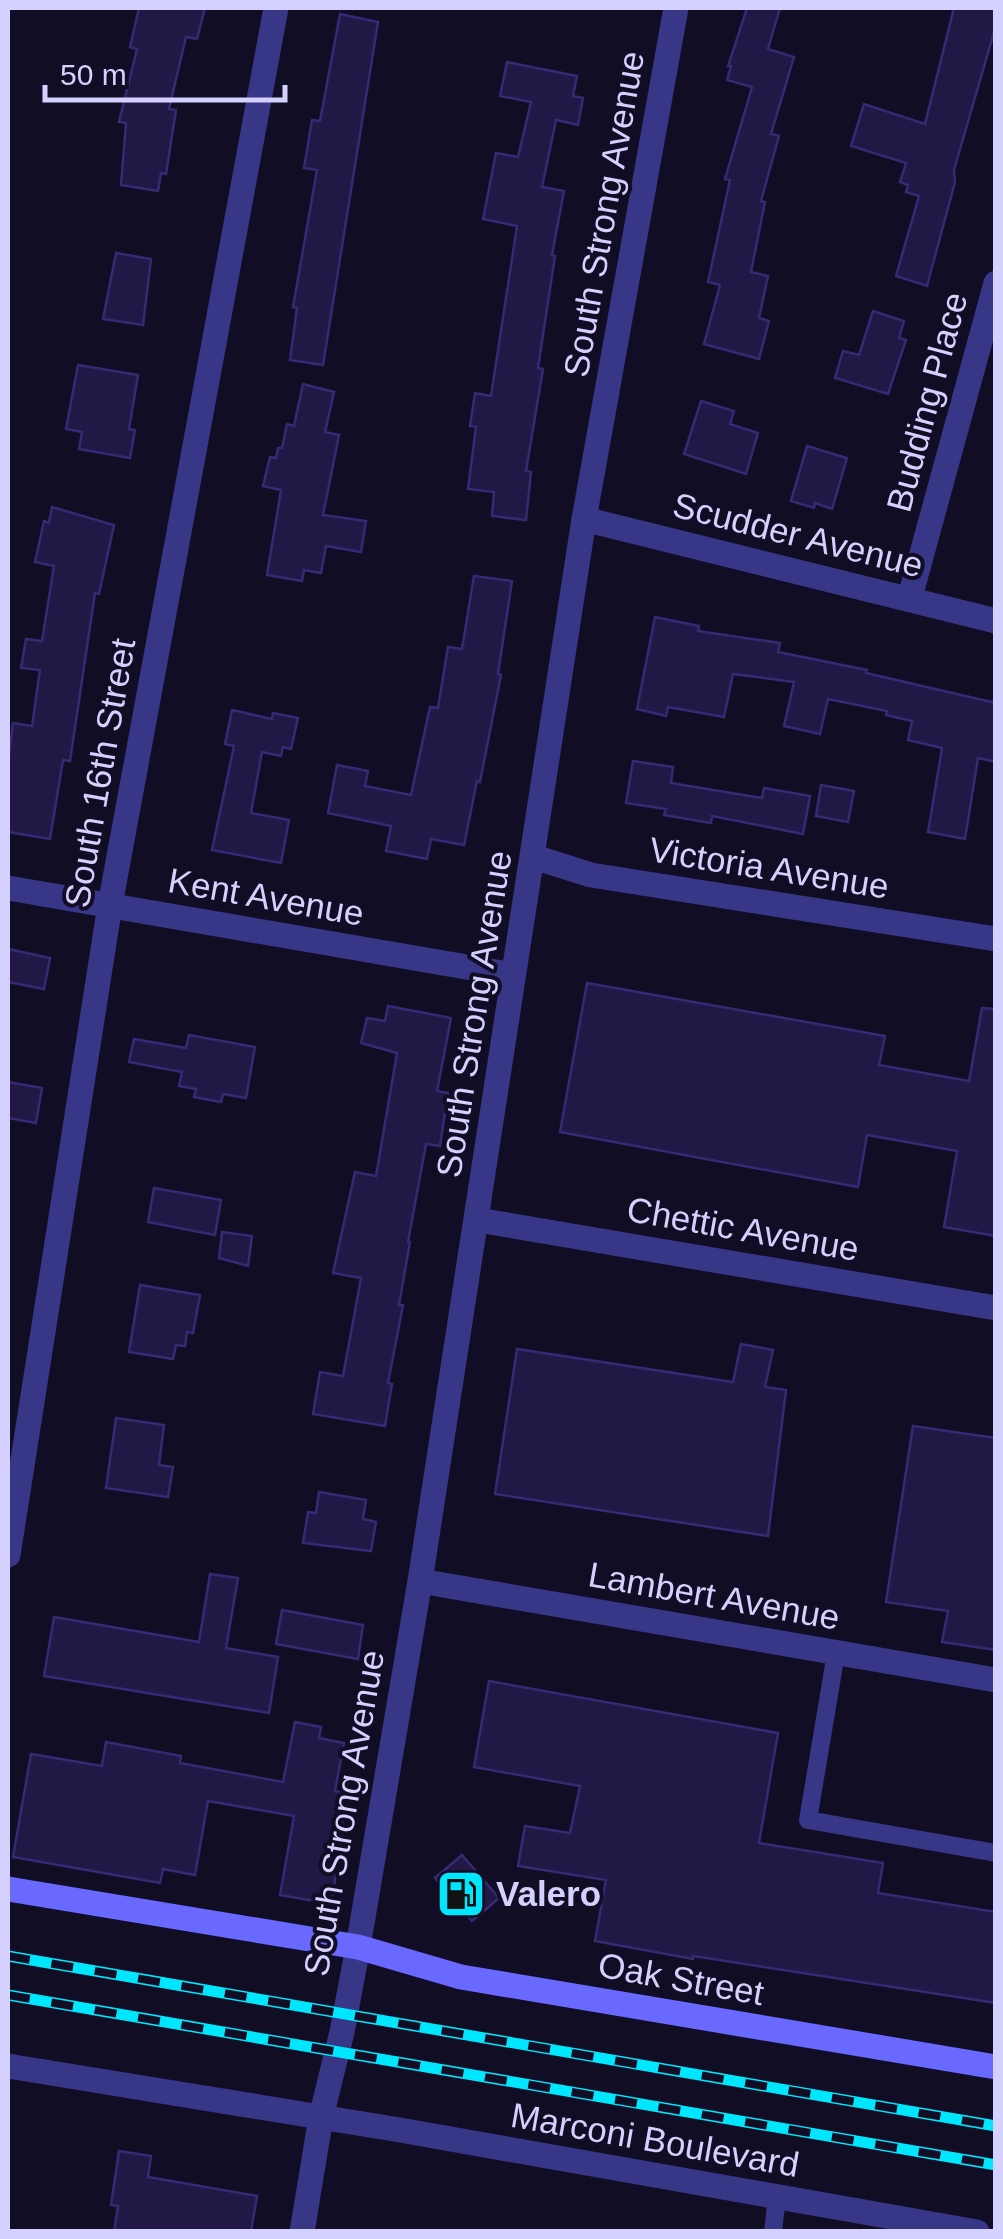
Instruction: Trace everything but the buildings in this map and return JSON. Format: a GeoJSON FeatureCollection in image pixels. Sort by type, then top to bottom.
{"type":"FeatureCollection","features":[{"type":"Feature","properties":{"kind":"main road","name":"Oak Street"},"geometry":{"type":"LineString","coordinates":[[8,1889],[358,1946],[461,1977],[996,2067]]}},
{"type":"Feature","properties":{"kind":"street","name":"South 16th Street"},"geometry":{"type":"LineString","coordinates":[[8,1555],[110,905],[276,8]]}},
{"type":"Feature","properties":{"kind":"street","name":"South Strong Avenue"},"geometry":{"type":"LineString","coordinates":[[302,2232],[320,2117],[342,2032],[358,1946],[420,1581],[584,518],[676,8]]}},
{"type":"Feature","properties":{"kind":"street","name":"Budding Place"},"geometry":{"type":"LineString","coordinates":[[910,597],[996,283]]}},
{"type":"Feature","properties":{"kind":"street","name":"Scudder Avenue"},"geometry":{"type":"LineString","coordinates":[[584,518],[996,621]]}},
{"type":"Feature","properties":{"kind":"street","name":"Victoria Avenue"},"geometry":{"type":"LineString","coordinates":[[534,857],[590,875],[996,938]]}},
{"type":"Feature","properties":{"kind":"street","name":"Kent Avenue"},"geometry":{"type":"LineString","coordinates":[[8,888],[513,976]]}},
{"type":"Feature","properties":{"kind":"street","name":"Chettic Avenue"},"geometry":{"type":"LineString","coordinates":[[478,1220],[996,1308]]}},
{"type":"Feature","properties":{"kind":"street","name":"Lambert Avenue"},"geometry":{"type":"LineString","coordinates":[[420,1581],[996,1680]]}},
{"type":"Feature","properties":{"kind":"street","name":"Marconi Boulevard"},"geometry":{"type":"LineString","coordinates":[[8,2066],[778,2197],[912,2225],[977,2232]]}},
{"type":"Feature","properties":{"kind":"lane"},"geometry":{"type":"LineString","coordinates":[[836,1653],[808,1820],[996,1853]]}},
{"type":"Feature","properties":{"kind":"lane"},"geometry":{"type":"LineString","coordinates":[[772,2232],[778,2197]]}},
{"type":"Feature","properties":{"kind":"railway"},"geometry":{"type":"LineString","coordinates":[[8,1956],[996,2126]]}},
{"type":"Feature","properties":{"kind":"railway"},"geometry":{"type":"LineString","coordinates":[[8,1995],[996,2165]]}},
{"type":"Feature","properties":{"kind":"place","name":"Valero"},"geometry":{"type":"Point","coordinates":[461,1894]}}]}
